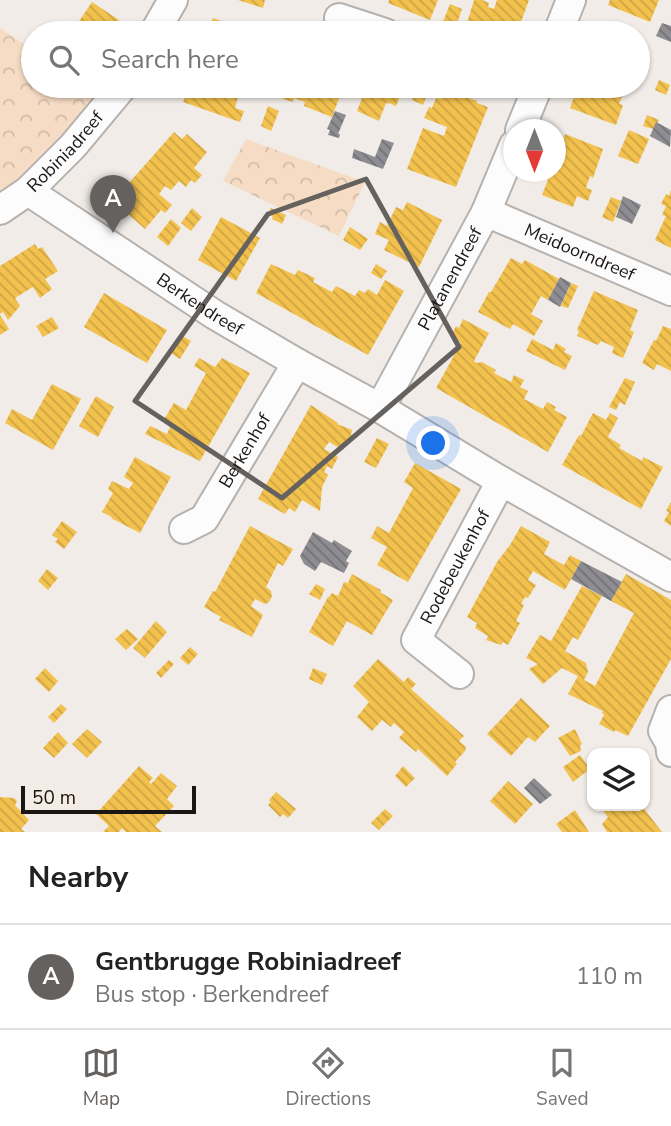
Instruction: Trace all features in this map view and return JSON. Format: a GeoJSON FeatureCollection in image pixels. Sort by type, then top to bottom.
{"type":"FeatureCollection","features":[{"type":"Feature","properties":{"kind":"street"},"geometry":{"type":"LineString","coordinates":[[161,21],[173,0]]}},
{"type":"Feature","properties":{"kind":"street"},"geometry":{"type":"LineString","coordinates":[[563,21],[571,0]]}},
{"type":"Feature","properties":{"kind":"street"},"geometry":{"type":"LineString","coordinates":[[339,18],[348,21]]}},
{"type":"Feature","properties":{"kind":"street","name":"Robiniadreef"},"geometry":{"type":"LineString","coordinates":[[0,210],[29,191],[73,146],[113,98]]}},
{"type":"Feature","properties":{"kind":"street"},"geometry":{"type":"LineString","coordinates":[[524,119],[533,98]]}},
{"type":"Feature","properties":{"kind":"street","name":"Platanendreef"},"geometry":{"type":"LineString","coordinates":[[380,408],[486,212],[503,170]]}},
{"type":"Feature","properties":{"kind":"street","name":"Berkendreef"},"geometry":{"type":"LineString","coordinates":[[29,191],[215,315],[380,408]]}},
{"type":"Feature","properties":{"kind":"street","name":"Meidoorndreef"},"geometry":{"type":"LineString","coordinates":[[486,212],[671,291]]}},
{"type":"Feature","properties":{"kind":"street","name":"Berkenhof"},"geometry":{"type":"LineString","coordinates":[[184,529],[204,519],[297,363]]}},
{"type":"Feature","properties":{"kind":"street"},"geometry":{"type":"LineString","coordinates":[[380,408],[501,481],[671,577]]}},
{"type":"Feature","properties":{"kind":"street","name":"Rodebeukenhof"},"geometry":{"type":"LineString","coordinates":[[459,674],[416,640],[501,481]]}},
{"type":"Feature","properties":{"kind":"highlighted area"},"geometry":{"type":"Polygon","coordinates":[[[366,179],[459,347],[282,498],[135,401],[268,214],[366,179]]]}},
{"type":"Feature","properties":{"kind":"green space"},"geometry":{"type":"Polygon","coordinates":[[[0,28],[21,42],[21,98],[96,98],[56,145],[0,194],[0,28]]]}},
{"type":"Feature","properties":{"kind":"green space"},"geometry":{"type":"Polygon","coordinates":[[[246,139],[365,182],[339,236],[223,181],[246,139]]]}},
{"type":"Feature","properties":{"kind":"building: Homes"},"geometry":{"type":"Polygon","coordinates":[[[238,0],[265,0],[263,8],[238,0]]]}},
{"type":"Feature","properties":{"kind":"building: Homes"},"geometry":{"type":"Polygon","coordinates":[[[389,0],[438,0],[430,20],[388,3],[389,0]]]}},
{"type":"Feature","properties":{"kind":"building: Homes"},"geometry":{"type":"Polygon","coordinates":[[[474,0],[489,3],[488,7],[494,9],[497,0],[529,0],[521,21],[468,21],[474,0]]]}},
{"type":"Feature","properties":{"kind":"building: Homes"},"geometry":{"type":"Polygon","coordinates":[[[610,0],[659,0],[650,22],[608,5],[610,0]]]}},
{"type":"Feature","properties":{"kind":"building: Homes"},"geometry":{"type":"Polygon","coordinates":[[[92,2],[119,20],[118,21],[79,21],[92,2]]]}},
{"type":"Feature","properties":{"kind":"building: Homes"},"geometry":{"type":"Polygon","coordinates":[[[450,4],[462,9],[458,21],[443,21],[450,4]]]}},
{"type":"Feature","properties":{"kind":"building: Homes"},"geometry":{"type":"Polygon","coordinates":[[[659,80],[670,85],[666,95],[655,90],[659,80]]]}},
{"type":"Feature","properties":{"kind":"building: Homes"},"geometry":{"type":"Polygon","coordinates":[[[184,98],[238,98],[235,108],[244,111],[240,122],[183,102],[184,98]]]}},
{"type":"Feature","properties":{"kind":"building: Homes"},"geometry":{"type":"Polygon","coordinates":[[[294,98],[339,98],[332,117],[304,106],[305,102],[294,98]]]}},
{"type":"Feature","properties":{"kind":"building: Homes"},"geometry":{"type":"Polygon","coordinates":[[[362,98],[399,98],[396,106],[386,103],[379,121],[357,111],[362,98]]]}},
{"type":"Feature","properties":{"kind":"building: Homes"},"geometry":{"type":"Polygon","coordinates":[[[413,98],[426,98],[423,105],[413,98]]]}},
{"type":"Feature","properties":{"kind":"building: Homes"},"geometry":{"type":"Polygon","coordinates":[[[436,98],[469,98],[488,107],[456,187],[407,169],[423,128],[444,136],[447,127],[424,118],[436,98]]]}},
{"type":"Feature","properties":{"kind":"building: Homes"},"geometry":{"type":"Polygon","coordinates":[[[574,98],[621,98],[619,104],[623,105],[616,125],[570,108],[574,98]]]}},
{"type":"Feature","properties":{"kind":"building: Homes"},"geometry":{"type":"Polygon","coordinates":[[[268,106],[279,111],[271,131],[261,126],[268,106]]]}},
{"type":"Feature","properties":{"kind":"building: Homes"},"geometry":{"type":"Polygon","coordinates":[[[647,115],[659,120],[653,129],[643,126],[647,115]]]}},
{"type":"Feature","properties":{"kind":"building: Homes"},"geometry":{"type":"Polygon","coordinates":[[[629,130],[649,139],[638,164],[618,156],[629,130]]]}},
{"type":"Feature","properties":{"kind":"building: Homes"},"geometry":{"type":"Polygon","coordinates":[[[174,132],[182,139],[187,134],[207,152],[194,168],[202,175],[195,183],[191,180],[186,187],[179,181],[171,190],[165,186],[159,194],[172,205],[165,213],[161,210],[145,229],[113,201],[174,132]]]}},
{"type":"Feature","properties":{"kind":"building: Homes"},"geometry":{"type":"Polygon","coordinates":[[[566,134],[603,149],[593,178],[590,176],[586,188],[592,190],[588,201],[577,196],[573,207],[542,195],[547,182],[566,182],[566,134]]]}},
{"type":"Feature","properties":{"kind":"building: Homes"},"geometry":{"type":"Polygon","coordinates":[[[671,190],[671,248],[655,240],[666,216],[662,215],[666,206],[661,204],[671,190]]]}},
{"type":"Feature","properties":{"kind":"building: Homes"},"geometry":{"type":"Polygon","coordinates":[[[611,197],[621,201],[613,222],[602,217],[611,197]]]}},
{"type":"Feature","properties":{"kind":"building: Homes"},"geometry":{"type":"Polygon","coordinates":[[[407,202],[442,220],[419,267],[384,250],[389,240],[375,234],[380,222],[387,226],[396,207],[403,210],[407,202]]]}},
{"type":"Feature","properties":{"kind":"building: Homes"},"geometry":{"type":"Polygon","coordinates":[[[192,208],[202,217],[191,231],[181,223],[192,208]]]}},
{"type":"Feature","properties":{"kind":"building: Homes"},"geometry":{"type":"Polygon","coordinates":[[[271,208],[286,215],[282,224],[268,214],[271,208]]]}},
{"type":"Feature","properties":{"kind":"building: Homes"},"geometry":{"type":"Polygon","coordinates":[[[221,217],[260,238],[236,281],[198,260],[221,217]]]}},
{"type":"Feature","properties":{"kind":"building: Homes"},"geometry":{"type":"Polygon","coordinates":[[[171,219],[181,228],[168,246],[157,237],[171,219]]]}},
{"type":"Feature","properties":{"kind":"building: Homes"},"geometry":{"type":"Polygon","coordinates":[[[350,227],[368,239],[360,250],[343,240],[350,227]]]}},
{"type":"Feature","properties":{"kind":"building: Homes"},"geometry":{"type":"Polygon","coordinates":[[[35,244],[38,249],[42,247],[58,271],[45,279],[52,289],[40,298],[33,287],[15,298],[20,306],[8,320],[3,312],[0,314],[0,266],[35,244]]]}},
{"type":"Feature","properties":{"kind":"building: Homes"},"geometry":{"type":"Polygon","coordinates":[[[511,258],[522,264],[525,260],[559,279],[548,300],[541,296],[531,314],[543,321],[534,336],[513,324],[510,329],[478,312],[511,258]]]}},
{"type":"Feature","properties":{"kind":"building: Homes"},"geometry":{"type":"Polygon","coordinates":[[[271,264],[295,275],[298,270],[315,278],[313,282],[332,292],[336,286],[355,296],[359,290],[365,293],[368,289],[377,295],[385,280],[404,291],[368,355],[256,293],[271,264]]]}},
{"type":"Feature","properties":{"kind":"building: Homes"},"geometry":{"type":"Polygon","coordinates":[[[376,264],[387,271],[381,279],[371,273],[376,264]]]}},
{"type":"Feature","properties":{"kind":"building: Homes"},"geometry":{"type":"Polygon","coordinates":[[[571,283],[578,286],[568,308],[561,306],[571,283]]]}},
{"type":"Feature","properties":{"kind":"building: Homes"},"geometry":{"type":"Polygon","coordinates":[[[594,291],[638,310],[630,330],[634,332],[623,358],[612,353],[614,347],[601,341],[598,345],[577,336],[577,330],[594,291]]]}},
{"type":"Feature","properties":{"kind":"building: Homes"},"geometry":{"type":"Polygon","coordinates":[[[104,293],[167,330],[147,363],[84,327],[104,293]]]}},
{"type":"Feature","properties":{"kind":"building: Homes"},"geometry":{"type":"Polygon","coordinates":[[[0,315],[9,329],[0,335],[0,315]]]}},
{"type":"Feature","properties":{"kind":"building: Homes"},"geometry":{"type":"Polygon","coordinates":[[[52,317],[59,328],[43,337],[36,326],[52,317]]]}},
{"type":"Feature","properties":{"kind":"building: Homes"},"geometry":{"type":"Polygon","coordinates":[[[463,319],[489,333],[474,361],[482,362],[496,370],[494,373],[511,382],[514,375],[524,380],[520,387],[528,391],[524,399],[543,409],[547,402],[556,407],[554,410],[567,417],[548,452],[436,388],[461,343],[451,336],[463,319]]]}},
{"type":"Feature","properties":{"kind":"building: Homes"},"geometry":{"type":"Polygon","coordinates":[[[663,326],[671,329],[671,371],[657,364],[654,370],[642,363],[663,326]]]}},
{"type":"Feature","properties":{"kind":"building: Homes"},"geometry":{"type":"Polygon","coordinates":[[[181,335],[191,341],[180,359],[171,353],[181,335]]]}},
{"type":"Feature","properties":{"kind":"building: Homes"},"geometry":{"type":"Polygon","coordinates":[[[532,339],[553,350],[556,343],[566,349],[564,352],[572,356],[565,370],[526,351],[532,339]]]}},
{"type":"Feature","properties":{"kind":"building: Homes"},"geometry":{"type":"Polygon","coordinates":[[[199,358],[215,367],[222,358],[250,373],[200,461],[145,434],[150,426],[167,434],[171,425],[163,421],[174,403],[186,410],[206,373],[194,366],[199,358]]]}},
{"type":"Feature","properties":{"kind":"building: Homes"},"geometry":{"type":"Polygon","coordinates":[[[625,378],[635,382],[625,405],[620,402],[616,410],[609,407],[625,378]]]}},
{"type":"Feature","properties":{"kind":"building: Homes"},"geometry":{"type":"Polygon","coordinates":[[[52,384],[81,399],[53,450],[5,423],[12,409],[32,420],[52,384]]]}},
{"type":"Feature","properties":{"kind":"building: Homes"},"geometry":{"type":"Polygon","coordinates":[[[96,396],[114,407],[98,437],[79,426],[96,396]]]}},
{"type":"Feature","properties":{"kind":"building: Homes"},"geometry":{"type":"Polygon","coordinates":[[[311,405],[337,424],[352,430],[349,444],[347,443],[343,450],[329,442],[324,449],[338,457],[332,469],[327,466],[324,472],[328,475],[322,487],[320,511],[302,500],[295,512],[289,508],[285,514],[258,499],[311,405]]]}},
{"type":"Feature","properties":{"kind":"building: Homes"},"geometry":{"type":"Polygon","coordinates":[[[593,413],[606,420],[610,413],[618,418],[608,437],[621,445],[619,448],[642,461],[643,457],[663,467],[641,509],[562,465],[593,413]]]}},
{"type":"Feature","properties":{"kind":"building: Homes"},"geometry":{"type":"Polygon","coordinates":[[[377,438],[389,444],[376,468],[364,462],[377,438]]]}},
{"type":"Feature","properties":{"kind":"building: Homes"},"geometry":{"type":"Polygon","coordinates":[[[135,457],[171,477],[140,533],[102,512],[113,493],[108,489],[112,481],[129,489],[133,483],[124,477],[135,457]]]}},
{"type":"Feature","properties":{"kind":"building: Homes"},"geometry":{"type":"Polygon","coordinates":[[[415,463],[461,489],[408,582],[377,565],[387,547],[371,538],[377,526],[389,533],[413,488],[404,482],[415,463]]]}},
{"type":"Feature","properties":{"kind":"building: Homes"},"geometry":{"type":"Polygon","coordinates":[[[671,502],[671,526],[664,521],[671,502]]]}},
{"type":"Feature","properties":{"kind":"building: Homes"},"geometry":{"type":"Polygon","coordinates":[[[62,521],[77,532],[64,549],[55,542],[58,539],[52,535],[62,521]]]}},
{"type":"Feature","properties":{"kind":"building: Homes"},"geometry":{"type":"Polygon","coordinates":[[[250,526],[293,549],[283,566],[278,563],[266,587],[272,596],[269,602],[265,604],[255,599],[251,606],[263,615],[252,637],[219,620],[221,617],[204,607],[213,591],[215,592],[250,526]]]}},
{"type":"Feature","properties":{"kind":"building: Homes"},"geometry":{"type":"Polygon","coordinates":[[[521,526],[550,542],[544,554],[564,565],[570,555],[581,561],[565,590],[533,571],[528,580],[536,585],[521,604],[524,605],[516,621],[520,623],[508,645],[503,642],[501,645],[486,640],[488,636],[475,628],[477,623],[467,617],[497,562],[521,526]]]}},
{"type":"Feature","properties":{"kind":"building: Homes"},"geometry":{"type":"Polygon","coordinates":[[[47,569],[58,578],[48,590],[38,581],[47,569]]]}},
{"type":"Feature","properties":{"kind":"building: Homes"},"geometry":{"type":"Polygon","coordinates":[[[352,574],[393,600],[372,635],[347,621],[333,646],[309,632],[328,597],[332,593],[338,596],[344,582],[348,583],[352,574]]]}},
{"type":"Feature","properties":{"kind":"building: Homes"},"geometry":{"type":"Polygon","coordinates":[[[626,574],[671,600],[671,659],[628,736],[599,724],[604,715],[603,711],[568,694],[578,676],[562,668],[543,684],[529,669],[538,664],[526,658],[540,635],[551,641],[582,586],[602,596],[578,640],[573,637],[565,651],[586,663],[588,672],[584,680],[595,686],[634,613],[611,601],[626,574]]]}},
{"type":"Feature","properties":{"kind":"building: Homes"},"geometry":{"type":"Polygon","coordinates":[[[316,584],[325,589],[320,600],[309,594],[316,584]]]}},
{"type":"Feature","properties":{"kind":"building: Homes"},"geometry":{"type":"Polygon","coordinates":[[[156,621],[167,632],[145,658],[133,648],[156,621]]]}},
{"type":"Feature","properties":{"kind":"building: Homes"},"geometry":{"type":"Polygon","coordinates":[[[127,629],[138,639],[126,650],[115,639],[127,629]]]}},
{"type":"Feature","properties":{"kind":"building: Homes"},"geometry":{"type":"Polygon","coordinates":[[[190,647],[198,654],[188,665],[180,658],[190,647]]]}},
{"type":"Feature","properties":{"kind":"building: Homes"},"geometry":{"type":"Polygon","coordinates":[[[378,659],[404,682],[408,677],[416,684],[411,689],[464,736],[459,741],[466,747],[465,751],[447,776],[418,749],[416,752],[399,738],[404,732],[394,723],[391,727],[382,720],[372,731],[357,717],[369,702],[353,686],[378,659]]]}},
{"type":"Feature","properties":{"kind":"building: Homes"},"geometry":{"type":"Polygon","coordinates":[[[169,660],[174,664],[161,678],[156,673],[169,660]]]}},
{"type":"Feature","properties":{"kind":"building: Homes"},"geometry":{"type":"Polygon","coordinates":[[[45,668],[58,681],[49,692],[35,679],[45,668]]]}},
{"type":"Feature","properties":{"kind":"building: Homes"},"geometry":{"type":"Polygon","coordinates":[[[313,668],[327,674],[322,685],[309,679],[313,668]]]}},
{"type":"Feature","properties":{"kind":"building: Homes"},"geometry":{"type":"Polygon","coordinates":[[[521,698],[550,726],[535,742],[528,737],[511,756],[487,734],[521,698]]]}},
{"type":"Feature","properties":{"kind":"building: Homes"},"geometry":{"type":"Polygon","coordinates":[[[61,704],[67,709],[54,723],[48,717],[61,704]]]}},
{"type":"Feature","properties":{"kind":"building: Homes"},"geometry":{"type":"Polygon","coordinates":[[[87,729],[102,742],[87,758],[72,744],[87,729]]]}},
{"type":"Feature","properties":{"kind":"building: Homes"},"geometry":{"type":"Polygon","coordinates":[[[575,729],[582,744],[581,751],[570,756],[558,738],[575,729]]]}},
{"type":"Feature","properties":{"kind":"building: Homes"},"geometry":{"type":"Polygon","coordinates":[[[58,732],[68,743],[54,758],[43,748],[58,732]]]}},
{"type":"Feature","properties":{"kind":"building: Homes"},"geometry":{"type":"Polygon","coordinates":[[[580,755],[587,765],[587,771],[573,782],[563,767],[580,755]]]}},
{"type":"Feature","properties":{"kind":"building: Homes"},"geometry":{"type":"Polygon","coordinates":[[[139,766],[153,778],[149,782],[151,784],[161,773],[177,786],[167,799],[174,806],[155,826],[162,832],[126,832],[122,828],[119,832],[103,832],[109,826],[96,814],[139,766]]]}},
{"type":"Feature","properties":{"kind":"building: Homes"},"geometry":{"type":"Polygon","coordinates":[[[403,766],[415,778],[406,787],[395,776],[403,766]]]}},
{"type":"Feature","properties":{"kind":"building: Homes"},"geometry":{"type":"Polygon","coordinates":[[[508,781],[533,804],[515,824],[490,801],[508,781]]]}},
{"type":"Feature","properties":{"kind":"building: Homes"},"geometry":{"type":"Polygon","coordinates":[[[276,792],[296,809],[288,818],[283,814],[280,817],[268,805],[276,792]]]}},
{"type":"Feature","properties":{"kind":"building: Homes"},"geometry":{"type":"Polygon","coordinates":[[[0,797],[14,798],[17,801],[15,805],[29,820],[21,829],[25,832],[0,832],[0,797]]]}},
{"type":"Feature","properties":{"kind":"building: Homes"},"geometry":{"type":"Polygon","coordinates":[[[385,809],[393,816],[379,830],[371,823],[385,809]]]}},
{"type":"Feature","properties":{"kind":"building: Homes"},"geometry":{"type":"Polygon","coordinates":[[[575,810],[589,832],[562,832],[556,824],[575,810]]]}},
{"type":"Feature","properties":{"kind":"building: Homes"},"geometry":{"type":"Polygon","coordinates":[[[603,811],[646,811],[662,832],[607,832],[602,824],[608,817],[603,811]]]}},
{"type":"Feature","properties":{"kind":"building: Industry"},"geometry":{"type":"Polygon","coordinates":[[[662,23],[671,26],[671,42],[656,36],[662,23]]]}},
{"type":"Feature","properties":{"kind":"building: Industry"},"geometry":{"type":"Polygon","coordinates":[[[335,111],[346,115],[338,134],[339,138],[328,135],[330,130],[327,129],[335,111]]]}},
{"type":"Feature","properties":{"kind":"building: Industry"},"geometry":{"type":"Polygon","coordinates":[[[656,122],[671,130],[670,147],[650,136],[656,122]]]}},
{"type":"Feature","properties":{"kind":"building: Industry"},"geometry":{"type":"Polygon","coordinates":[[[382,139],[394,143],[383,169],[352,158],[354,149],[375,157],[382,139]]]}},
{"type":"Feature","properties":{"kind":"building: Industry"},"geometry":{"type":"Polygon","coordinates":[[[623,196],[641,205],[632,224],[616,217],[623,196]]]}},
{"type":"Feature","properties":{"kind":"building: Industry"},"geometry":{"type":"Polygon","coordinates":[[[560,277],[571,283],[560,307],[548,300],[560,277]]]}},
{"type":"Feature","properties":{"kind":"building: Industry"},"geometry":{"type":"Polygon","coordinates":[[[313,532],[352,551],[346,561],[349,563],[344,573],[321,562],[315,571],[304,564],[300,556],[313,532]]]}},
{"type":"Feature","properties":{"kind":"building: Industry"},"geometry":{"type":"Polygon","coordinates":[[[581,561],[622,582],[611,601],[571,579],[581,561]]]}},
{"type":"Feature","properties":{"kind":"building: Industry"},"geometry":{"type":"Polygon","coordinates":[[[534,778],[552,795],[540,804],[524,788],[534,778]]]}},
{"type":"Feature","properties":{"kind":"place","name":"Gentbrugge Robiniadreef"},"geometry":{"type":"Point","coordinates":[113,233]}}]}
